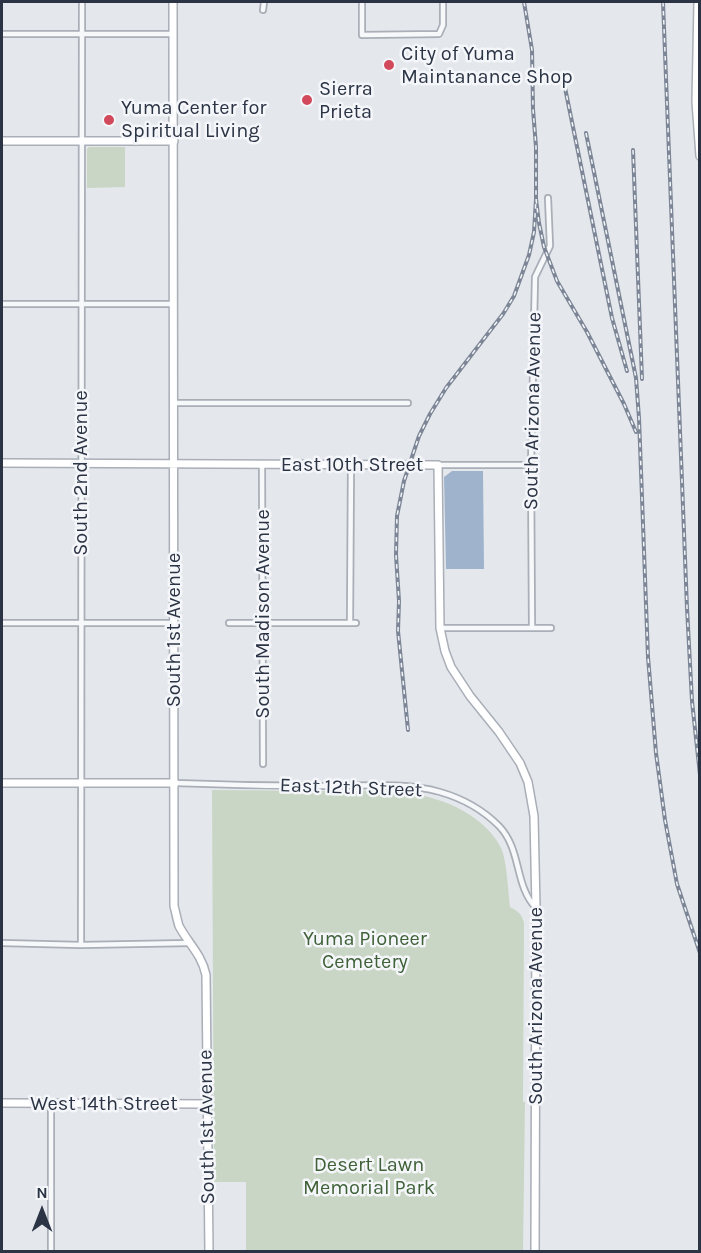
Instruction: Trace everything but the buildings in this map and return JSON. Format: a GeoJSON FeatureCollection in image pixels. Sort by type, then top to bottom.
{"type":"FeatureCollection","features":[{"type":"Feature","properties":{"kind":"street","name":"South 2nd Avenue"},"geometry":{"type":"LineString","coordinates":[[81,945],[82,2]]}},
{"type":"Feature","properties":{"kind":"street","name":"South 1st Avenue"},"geometry":{"type":"LineString","coordinates":[[173,2],[174,906],[180,926],[200,957],[206,975],[209,1251]]}},
{"type":"Feature","properties":{"kind":"street"},"geometry":{"type":"LineString","coordinates":[[263,10],[264,2]]}},
{"type":"Feature","properties":{"kind":"street"},"geometry":{"type":"LineString","coordinates":[[362,2],[362,35],[439,34],[443,26],[443,2]]}},
{"type":"Feature","properties":{"kind":"street"},"geometry":{"type":"LineString","coordinates":[[698,2],[696,102],[699,156]]}},
{"type":"Feature","properties":{"kind":"street"},"geometry":{"type":"LineString","coordinates":[[2,34],[173,34]]}},
{"type":"Feature","properties":{"kind":"street"},"geometry":{"type":"LineString","coordinates":[[2,141],[174,141]]}},
{"type":"Feature","properties":{"kind":"street","name":"South Arizona Avenue"},"geometry":{"type":"LineString","coordinates":[[532,628],[531,465],[535,276],[550,246],[548,198]]}},
{"type":"Feature","properties":{"kind":"street"},"geometry":{"type":"LineString","coordinates":[[2,304],[173,304]]}},
{"type":"Feature","properties":{"kind":"street"},"geometry":{"type":"LineString","coordinates":[[174,403],[408,403]]}},
{"type":"Feature","properties":{"kind":"street","name":"East 10th Street"},"geometry":{"type":"LineString","coordinates":[[2,463],[531,465]]}},
{"type":"Feature","properties":{"kind":"street","name":"South Madison Avenue"},"geometry":{"type":"LineString","coordinates":[[262,464],[263,764]]}},
{"type":"Feature","properties":{"kind":"street"},"geometry":{"type":"LineString","coordinates":[[229,623],[353,623],[351,464]]}},
{"type":"Feature","properties":{"kind":"street","name":"South Arizona Avenue"},"geometry":{"type":"LineString","coordinates":[[438,465],[440,628],[445,651],[451,668],[519,763],[528,783],[534,816],[535,1251]]}},
{"type":"Feature","properties":{"kind":"street"},"geometry":{"type":"LineString","coordinates":[[2,623],[173,623]]}},
{"type":"Feature","properties":{"kind":"street"},"geometry":{"type":"LineString","coordinates":[[440,628],[551,628]]}},
{"type":"Feature","properties":{"kind":"street"},"geometry":{"type":"LineString","coordinates":[[2,783],[175,783]]}},
{"type":"Feature","properties":{"kind":"street","name":"East 12th Street"},"geometry":{"type":"LineString","coordinates":[[175,783],[318,786],[374,784],[439,792],[466,802],[500,828],[515,853],[526,895],[536,908]]}},
{"type":"Feature","properties":{"kind":"street"},"geometry":{"type":"LineString","coordinates":[[2,943],[190,944]]}},
{"type":"Feature","properties":{"kind":"street","name":"West 14th Street"},"geometry":{"type":"LineString","coordinates":[[2,1103],[207,1104]]}},
{"type":"Feature","properties":{"kind":"street"},"geometry":{"type":"LineString","coordinates":[[51,1103],[51,1251]]}},
{"type":"Feature","properties":{"kind":"green space"},"geometry":{"type":"Polygon","coordinates":[[[89,147],[125,147],[125,187],[87,188],[87,149],[89,147]]]}},
{"type":"Feature","properties":{"kind":"green space","name":"Yuma Pioneer Cemetery"},"geometry":{"type":"Polygon","coordinates":[[[212,790],[380,791],[421,795],[459,809],[480,823],[496,840],[505,860],[510,907],[519,913],[524,923],[523,1251],[246,1251],[246,1182],[214,1182],[212,790]]]}},
{"type":"Feature","properties":{"kind":"water"},"geometry":{"type":"Polygon","coordinates":[[[452,471],[483,471],[484,569],[446,569],[444,477],[452,471]]]}},
{"type":"Feature","properties":{"kind":"railway"},"geometry":{"type":"LineString","coordinates":[[524,2],[532,50],[536,199],[544,247],[557,281],[587,332],[636,432]]}},
{"type":"Feature","properties":{"kind":"railway"},"geometry":{"type":"LineString","coordinates":[[663,2],[687,608],[692,701],[700,775]]}},
{"type":"Feature","properties":{"kind":"railway"},"geometry":{"type":"LineString","coordinates":[[563,78],[612,318],[627,371]]}},
{"type":"Feature","properties":{"kind":"railway"},"geometry":{"type":"LineString","coordinates":[[586,133],[636,378],[648,657],[656,753],[665,820],[677,884],[700,953]]}},
{"type":"Feature","properties":{"kind":"railway"},"geometry":{"type":"LineString","coordinates":[[633,150],[642,379]]}},
{"type":"Feature","properties":{"kind":"railway"},"geometry":{"type":"LineString","coordinates":[[408,730],[398,631],[396,555],[397,516],[404,481],[419,436],[430,414],[446,388],[503,314],[514,296],[529,255],[534,232],[536,199]]}},
{"type":"Feature","properties":{"kind":"place","name":"City of Yuma Maintanance Shop"},"geometry":{"type":"Point","coordinates":[389,65]}},
{"type":"Feature","properties":{"kind":"place","name":"Sierra Prieta"},"geometry":{"type":"Point","coordinates":[307,100]}},
{"type":"Feature","properties":{"kind":"place","name":"Yuma Center for Spiritual Living"},"geometry":{"type":"Point","coordinates":[109,120]}},
{"type":"Feature","properties":{"kind":"park label","name":"Desert Lawn Memorial Park"},"geometry":{"type":"Point","coordinates":[369,1176]}}]}
